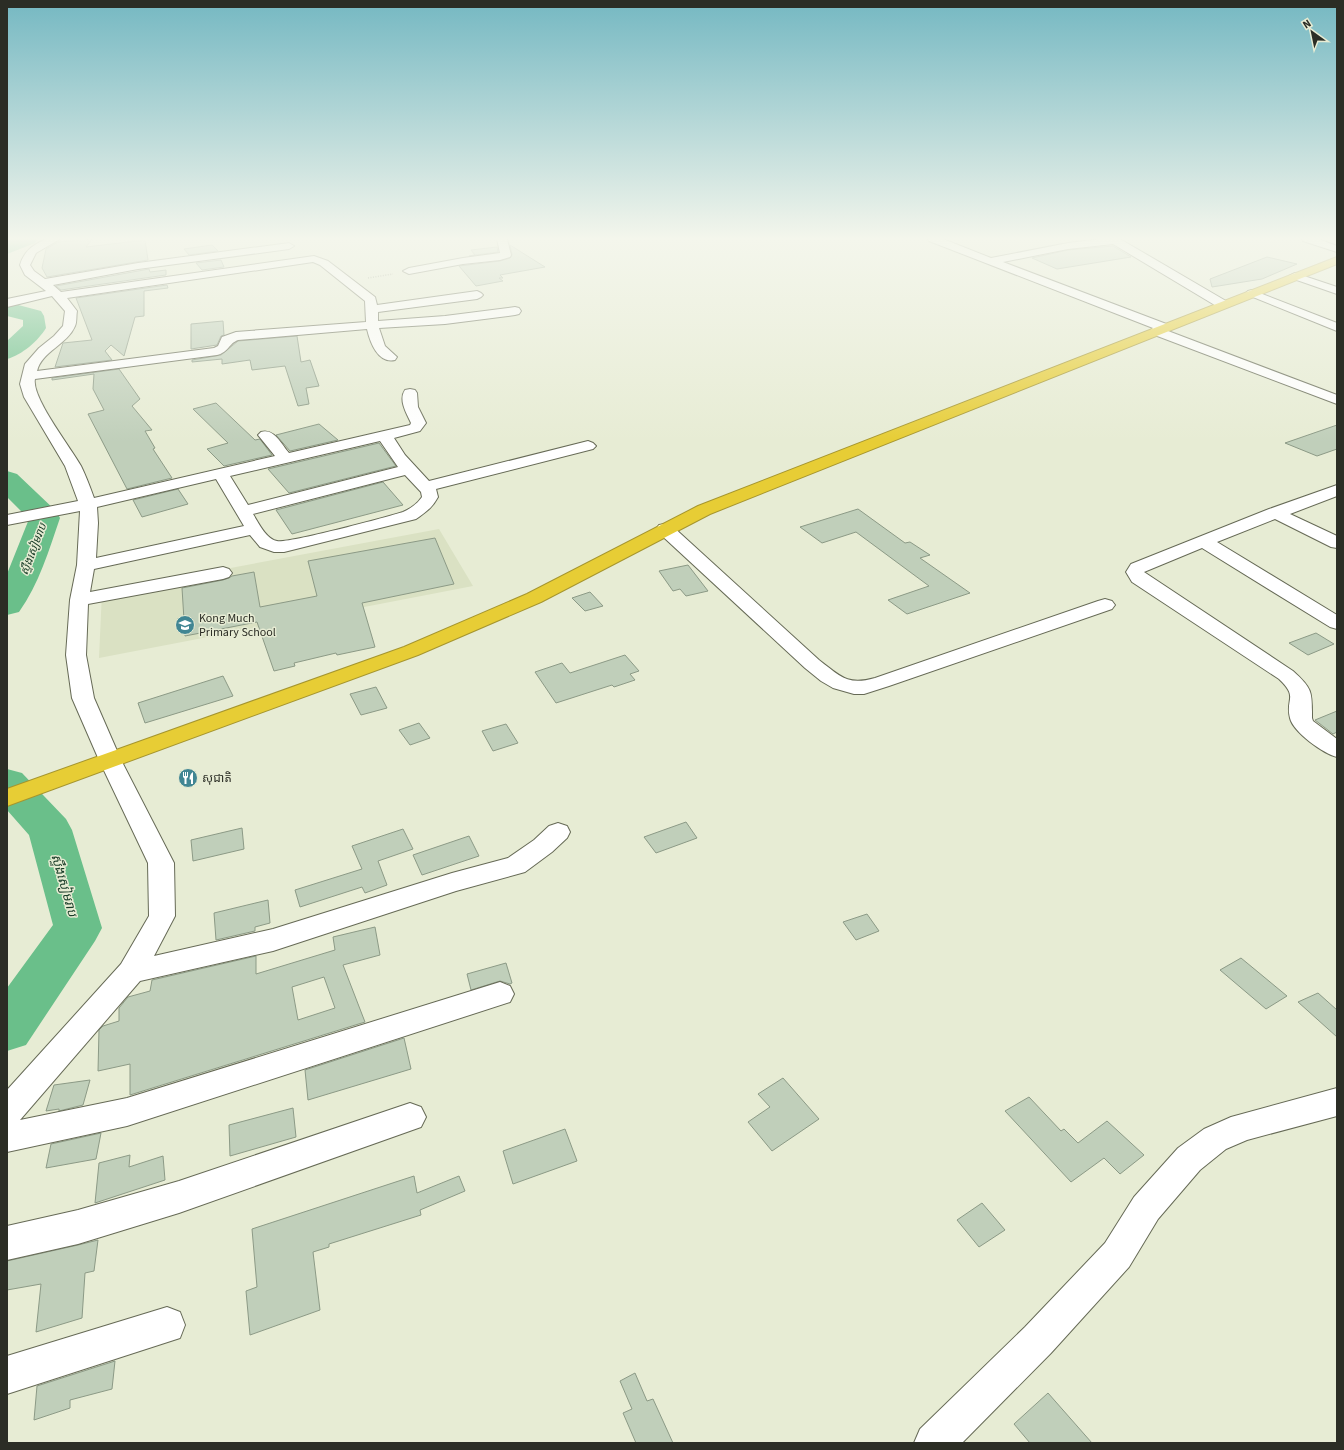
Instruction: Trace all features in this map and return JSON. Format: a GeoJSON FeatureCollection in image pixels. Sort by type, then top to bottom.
{"type":"FeatureCollection","features":[{"type":"Feature","properties":{"kind":"highway"},"geometry":{"type":"LineString","coordinates":[[7,798],[412,651],[474,626],[534,598],[704,510],[1215,307]]}},
{"type":"Feature","properties":{"kind":"street"},"geometry":{"type":"LineString","coordinates":[[7,1112],[131,972],[162,916],[160,863],[110,760],[83,698],[76,655],[79,600],[86,565],[89,523],[82,505],[73,466],[31,397],[27,384],[32,364],[44,351],[59,339],[69,326],[72,311],[68,307]]}},
{"type":"Feature","properties":{"kind":"street"},"geometry":{"type":"LineString","coordinates":[[389,307],[372,309],[372,325],[378,346],[390,357]]}},
{"type":"Feature","properties":{"kind":"street"},"geometry":{"type":"LineString","coordinates":[[1104,307],[1337,400]]}},
{"type":"Feature","properties":{"kind":"street"},"geometry":{"type":"LineString","coordinates":[[1286,307],[1337,327]]}},
{"type":"Feature","properties":{"kind":"street"},"geometry":{"type":"LineString","coordinates":[[29,376],[217,351],[223,348],[227,340],[236,336],[445,320],[515,311]]}},
{"type":"Feature","properties":{"kind":"street"},"geometry":{"type":"LineString","coordinates":[[7,520],[82,505],[406,431],[419,423],[411,407],[410,393]]}},
{"type":"Feature","properties":{"kind":"street"},"geometry":{"type":"LineString","coordinates":[[266,435],[285,458]]}},
{"type":"Feature","properties":{"kind":"street"},"geometry":{"type":"LineString","coordinates":[[220,473],[254,528],[266,543],[284,547],[307,542],[410,515],[425,505],[430,497],[429,491],[389,445],[385,436]]}},
{"type":"Feature","properties":{"kind":"street"},"geometry":{"type":"LineString","coordinates":[[426,487],[588,446]]}},
{"type":"Feature","properties":{"kind":"street"},"geometry":{"type":"LineString","coordinates":[[243,511],[409,469]]}},
{"type":"Feature","properties":{"kind":"street"},"geometry":{"type":"LineString","coordinates":[[1337,490],[1203,541],[1138,568],[1135,572],[1139,578],[1286,675],[1298,686],[1301,693],[1300,718],[1304,725],[1337,750]]}},
{"type":"Feature","properties":{"kind":"street"},"geometry":{"type":"LineString","coordinates":[[1275,513],[1337,543]]}},
{"type":"Feature","properties":{"kind":"street"},"geometry":{"type":"LineString","coordinates":[[86,565],[254,528]]}},
{"type":"Feature","properties":{"kind":"street"},"geometry":{"type":"LineString","coordinates":[[665,529],[812,664],[828,677],[845,686],[860,688],[882,682],[1105,605]]}},
{"type":"Feature","properties":{"kind":"street"},"geometry":{"type":"LineString","coordinates":[[1203,541],[1337,623]]}},
{"type":"Feature","properties":{"kind":"street"},"geometry":{"type":"LineString","coordinates":[[79,600],[223,573]]}},
{"type":"Feature","properties":{"kind":"street"},"geometry":{"type":"LineString","coordinates":[[131,972],[273,940],[452,883],[516,865],[543,846],[558,832]]}},
{"type":"Feature","properties":{"kind":"street"},"geometry":{"type":"LineString","coordinates":[[7,1136],[127,1112],[500,994]]}},
{"type":"Feature","properties":{"kind":"street"},"geometry":{"type":"LineString","coordinates":[[934,1443],[1038,1340],[1117,1255],[1146,1208],[1189,1159],[1215,1139],[1242,1128],[1337,1102]]}},
{"type":"Feature","properties":{"kind":"street"},"geometry":{"type":"LineString","coordinates":[[7,1243],[78,1227],[179,1197],[410,1118]]}},
{"type":"Feature","properties":{"kind":"street"},"geometry":{"type":"LineString","coordinates":[[7,1375],[167,1325]]}},
{"type":"Feature","properties":{"kind":"shaded area","name":"Kong Much Primary School"},"geometry":{"type":"Polygon","coordinates":[[[439,529],[473,586],[99,658],[102,592],[439,529]]]}},
{"type":"Feature","properties":{"kind":"building"},"geometry":{"type":"Polygon","coordinates":[[[79,307],[144,307],[144,316],[135,317],[124,356],[111,345],[105,351],[112,360],[55,367],[63,343],[92,340],[79,307]]]}},
{"type":"Feature","properties":{"kind":"building"},"geometry":{"type":"Polygon","coordinates":[[[223,321],[224,335],[221,336],[217,345],[191,349],[191,324],[223,321]]]}},
{"type":"Feature","properties":{"kind":"building"},"geometry":{"type":"Polygon","coordinates":[[[297,336],[301,362],[310,360],[319,386],[306,388],[309,404],[298,406],[285,366],[252,370],[250,360],[222,364],[222,359],[192,362],[192,360],[221,355],[238,341],[297,336]]]}},
{"type":"Feature","properties":{"kind":"building"},"geometry":{"type":"Polygon","coordinates":[[[119,369],[140,399],[132,406],[152,430],[145,431],[155,448],[153,449],[172,478],[127,489],[88,414],[104,410],[93,389],[94,374],[52,380],[52,378],[119,369]]]}},
{"type":"Feature","properties":{"kind":"building"},"geometry":{"type":"Polygon","coordinates":[[[216,403],[255,440],[260,439],[272,455],[224,466],[207,449],[228,443],[193,409],[216,403]]]}},
{"type":"Feature","properties":{"kind":"building"},"geometry":{"type":"Polygon","coordinates":[[[319,424],[338,440],[290,451],[276,435],[319,424]]]}},
{"type":"Feature","properties":{"kind":"building"},"geometry":{"type":"Polygon","coordinates":[[[1337,425],[1337,449],[1317,456],[1285,443],[1337,425]]]}},
{"type":"Feature","properties":{"kind":"building"},"geometry":{"type":"Polygon","coordinates":[[[379,443],[396,466],[289,493],[268,469],[379,443]]]}},
{"type":"Feature","properties":{"kind":"building"},"geometry":{"type":"Polygon","coordinates":[[[383,482],[403,505],[292,534],[276,510],[383,482]]]}},
{"type":"Feature","properties":{"kind":"building"},"geometry":{"type":"Polygon","coordinates":[[[178,489],[188,504],[142,517],[133,500],[178,489]]]}},
{"type":"Feature","properties":{"kind":"building"},"geometry":{"type":"Polygon","coordinates":[[[858,509],[905,543],[910,542],[930,555],[920,558],[970,593],[907,614],[888,600],[929,586],[856,532],[822,543],[800,527],[858,509]]]}},
{"type":"Feature","properties":{"kind":"building"},"geometry":{"type":"Polygon","coordinates":[[[435,538],[454,584],[362,603],[375,647],[337,655],[336,653],[294,663],[295,666],[274,671],[257,622],[185,636],[182,588],[254,572],[260,607],[317,596],[308,561],[435,538]]]}},
{"type":"Feature","properties":{"kind":"building"},"geometry":{"type":"Polygon","coordinates":[[[688,565],[708,591],[686,596],[680,589],[673,591],[659,571],[688,565]]]}},
{"type":"Feature","properties":{"kind":"building"},"geometry":{"type":"Polygon","coordinates":[[[590,592],[603,606],[585,611],[572,598],[590,592]]]}},
{"type":"Feature","properties":{"kind":"building"},"geometry":{"type":"Polygon","coordinates":[[[1316,633],[1334,644],[1308,655],[1289,643],[1316,633]]]}},
{"type":"Feature","properties":{"kind":"building"},"geometry":{"type":"Polygon","coordinates":[[[625,655],[639,671],[630,674],[635,680],[614,687],[612,685],[556,703],[535,672],[562,663],[570,673],[625,655]]]}},
{"type":"Feature","properties":{"kind":"building"},"geometry":{"type":"Polygon","coordinates":[[[223,676],[233,696],[145,723],[138,703],[223,676]]]}},
{"type":"Feature","properties":{"kind":"building"},"geometry":{"type":"Polygon","coordinates":[[[376,687],[387,708],[361,715],[350,694],[376,687]]]}},
{"type":"Feature","properties":{"kind":"building"},"geometry":{"type":"Polygon","coordinates":[[[1337,711],[1337,732],[1333,734],[1315,720],[1337,711]]]}},
{"type":"Feature","properties":{"kind":"building"},"geometry":{"type":"Polygon","coordinates":[[[419,723],[430,738],[410,745],[399,730],[419,723]]]}},
{"type":"Feature","properties":{"kind":"building"},"geometry":{"type":"Polygon","coordinates":[[[506,724],[518,743],[493,751],[482,731],[506,724]]]}},
{"type":"Feature","properties":{"kind":"building"},"geometry":{"type":"Polygon","coordinates":[[[686,822],[697,838],[656,853],[644,837],[686,822]]]}},
{"type":"Feature","properties":{"kind":"building"},"geometry":{"type":"Polygon","coordinates":[[[242,828],[244,849],[193,861],[191,840],[242,828]]]}},
{"type":"Feature","properties":{"kind":"building"},"geometry":{"type":"Polygon","coordinates":[[[403,829],[413,849],[378,861],[387,885],[365,893],[362,887],[300,907],[295,890],[362,869],[352,846],[403,829]]]}},
{"type":"Feature","properties":{"kind":"building"},"geometry":{"type":"Polygon","coordinates":[[[469,836],[479,856],[422,875],[413,855],[469,836]]]}},
{"type":"Feature","properties":{"kind":"building"},"geometry":{"type":"Polygon","coordinates":[[[268,900],[270,923],[255,927],[255,931],[216,940],[214,913],[268,900]]]}},
{"type":"Feature","properties":{"kind":"building"},"geometry":{"type":"Polygon","coordinates":[[[867,914],[879,931],[856,940],[843,922],[867,914]]]}},
{"type":"Feature","properties":{"kind":"building"},"geometry":{"type":"Polygon","coordinates":[[[375,927],[380,955],[343,965],[365,1022],[130,1095],[130,1064],[98,1071],[99,1030],[103,1026],[119,1021],[119,1008],[128,997],[150,991],[152,980],[256,956],[256,974],[335,950],[333,937],[375,927]],[[324,977],[292,987],[298,1020],[335,1008],[324,977]]]}},
{"type":"Feature","properties":{"kind":"building"},"geometry":{"type":"Polygon","coordinates":[[[1241,958],[1287,996],[1266,1009],[1220,970],[1241,958]]]}},
{"type":"Feature","properties":{"kind":"building"},"geometry":{"type":"Polygon","coordinates":[[[506,963],[512,983],[510,984],[500,981],[471,990],[467,974],[506,963]]]}},
{"type":"Feature","properties":{"kind":"building"},"geometry":{"type":"Polygon","coordinates":[[[1318,993],[1337,1010],[1337,1037],[1298,1002],[1318,993]]]}},
{"type":"Feature","properties":{"kind":"building"},"geometry":{"type":"Polygon","coordinates":[[[404,1038],[411,1069],[308,1100],[305,1070],[404,1038]]]}},
{"type":"Feature","properties":{"kind":"building"},"geometry":{"type":"Polygon","coordinates":[[[783,1078],[819,1119],[772,1151],[748,1122],[770,1107],[758,1094],[783,1078]]]}},
{"type":"Feature","properties":{"kind":"building"},"geometry":{"type":"Polygon","coordinates":[[[90,1080],[83,1105],[59,1111],[59,1109],[46,1111],[54,1085],[90,1080]]]}},
{"type":"Feature","properties":{"kind":"building"},"geometry":{"type":"Polygon","coordinates":[[[1029,1097],[1061,1131],[1064,1129],[1078,1143],[1107,1121],[1144,1155],[1120,1174],[1104,1158],[1071,1182],[1005,1111],[1029,1097]]]}},
{"type":"Feature","properties":{"kind":"building"},"geometry":{"type":"Polygon","coordinates":[[[293,1108],[296,1137],[230,1156],[229,1125],[293,1108]]]}},
{"type":"Feature","properties":{"kind":"building"},"geometry":{"type":"Polygon","coordinates":[[[565,1129],[577,1161],[513,1184],[503,1151],[565,1129]]]}},
{"type":"Feature","properties":{"kind":"building"},"geometry":{"type":"Polygon","coordinates":[[[101,1133],[96,1159],[46,1168],[51,1144],[101,1133]]]}},
{"type":"Feature","properties":{"kind":"building"},"geometry":{"type":"Polygon","coordinates":[[[130,1155],[129,1167],[163,1156],[165,1180],[95,1203],[99,1163],[130,1155]]]}},
{"type":"Feature","properties":{"kind":"building"},"geometry":{"type":"Polygon","coordinates":[[[414,1176],[417,1193],[459,1176],[465,1191],[420,1210],[421,1215],[329,1244],[329,1247],[313,1252],[320,1310],[250,1335],[246,1291],[257,1287],[252,1229],[414,1176]]]}},
{"type":"Feature","properties":{"kind":"building"},"geometry":{"type":"Polygon","coordinates":[[[982,1203],[1005,1230],[979,1247],[957,1220],[982,1203]]]}},
{"type":"Feature","properties":{"kind":"building"},"geometry":{"type":"Polygon","coordinates":[[[98,1240],[94,1271],[85,1273],[82,1318],[36,1332],[41,1284],[7,1290],[7,1261],[98,1240]]]}},
{"type":"Feature","properties":{"kind":"building"},"geometry":{"type":"Polygon","coordinates":[[[115,1361],[112,1389],[70,1400],[70,1408],[34,1420],[37,1386],[115,1361]]]}},
{"type":"Feature","properties":{"kind":"building"},"geometry":{"type":"Polygon","coordinates":[[[635,1373],[647,1401],[653,1399],[673,1443],[636,1443],[623,1413],[632,1409],[620,1381],[635,1373]]]}},
{"type":"Feature","properties":{"kind":"building"},"geometry":{"type":"Polygon","coordinates":[[[1048,1393],[1092,1443],[1030,1443],[1014,1424],[1048,1393]]]}},
{"type":"Feature","properties":{"kind":"waterway","name":"ស្ទឹងសៀមរាប"},"geometry":{"type":"LineString","coordinates":[[7,309],[33,316],[35,328],[7,352]]}},
{"type":"Feature","properties":{"kind":"waterway","name":"ស្ទឹងសៀមរាប"},"geometry":{"type":"LineString","coordinates":[[7,480],[45,518],[22,578],[7,605]]}},
{"type":"Feature","properties":{"kind":"waterway","name":"ស្ទឹងសៀមរាប"},"geometry":{"type":"LineString","coordinates":[[7,783],[50,830],[78,928],[7,1029]]}},
{"type":"Feature","properties":{"kind":"place","name":"Kong Much Primary School"},"geometry":{"type":"Point","coordinates":[185,625]}},
{"type":"Feature","properties":{"kind":"place","name":"សុជាតិ"},"geometry":{"type":"Point","coordinates":[188,778]}}]}
